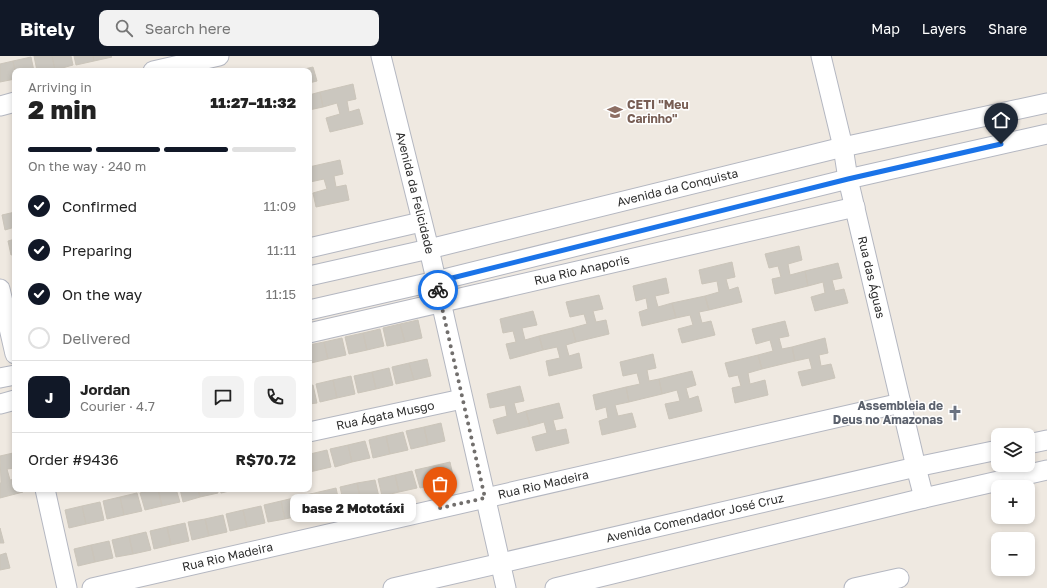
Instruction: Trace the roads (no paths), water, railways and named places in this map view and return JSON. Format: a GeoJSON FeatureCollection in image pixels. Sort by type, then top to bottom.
{"type":"FeatureCollection","features":[{"type":"Feature","properties":{"kind":"street"},"geometry":{"type":"LineString","coordinates":[[166,68],[219,56]]}},
{"type":"Feature","properties":{"kind":"street","name":"Avenida da Felicidade"},"geometry":{"type":"LineString","coordinates":[[381,56],[429,250],[506,588]]}},
{"type":"Feature","properties":{"kind":"street","name":"Rua das Águas"},"geometry":{"type":"LineString","coordinates":[[821,56],[843,147],[848,179],[924,498]]}},
{"type":"Feature","properties":{"kind":"street"},"geometry":{"type":"LineString","coordinates":[[0,106],[12,103]]}},
{"type":"Feature","properties":{"kind":"street","name":"Avenida da Conquista"},"geometry":{"type":"LineString","coordinates":[[312,275],[429,250],[843,147],[1047,103]]}},
{"type":"Feature","properties":{"kind":"street"},"geometry":{"type":"LineString","coordinates":[[312,309],[436,282],[848,179],[1047,134]]}},
{"type":"Feature","properties":{"kind":"street","name":"Rua Rio Anaporis"},"geometry":{"type":"LineString","coordinates":[[312,332],[855,207]]}},
{"type":"Feature","properties":{"kind":"street"},"geometry":{"type":"LineString","coordinates":[[312,247],[422,222]]}},
{"type":"Feature","properties":{"kind":"street"},"geometry":{"type":"LineString","coordinates":[[0,289],[7,314],[10,345]]}},
{"type":"Feature","properties":{"kind":"street"},"geometry":{"type":"LineString","coordinates":[[0,378],[12,376]]}},
{"type":"Feature","properties":{"kind":"street","name":"Rua Ágata Musgo"},"geometry":{"type":"LineString","coordinates":[[312,431],[462,399]]}},
{"type":"Feature","properties":{"kind":"street"},"geometry":{"type":"LineString","coordinates":[[0,404],[12,401]]}},
{"type":"Feature","properties":{"kind":"street","name":"Rua Rio Madeira"},"geometry":{"type":"LineString","coordinates":[[92,588],[901,402]]}},
{"type":"Feature","properties":{"kind":"street"},"geometry":{"type":"LineString","coordinates":[[1035,443],[1047,440]]}},
{"type":"Feature","properties":{"kind":"street","name":"Avenida Comendador José Cruz"},"geometry":{"type":"LineString","coordinates":[[393,588],[916,467],[991,451]]}},
{"type":"Feature","properties":{"kind":"street"},"geometry":{"type":"LineString","coordinates":[[554,588],[924,498],[1047,470]]}},
{"type":"Feature","properties":{"kind":"street"},"geometry":{"type":"LineString","coordinates":[[48,492],[67,588]]}},
{"type":"Feature","properties":{"kind":"street"},"geometry":{"type":"LineString","coordinates":[[854,588],[899,578]]}},
{"type":"Feature","properties":{"kind":"place","name":"CETI \"Meu Carinho\""},"geometry":{"type":"Point","coordinates":[615,112]}},
{"type":"Feature","properties":{"kind":"place","name":"Assembleia de Deus no Amazonas"},"geometry":{"type":"Point","coordinates":[955,413]}},
{"type":"Feature","properties":{"kind":"place","name":"base 2 Mototáxi"},"geometry":{"type":"Point","coordinates":[440,508]}}]}
